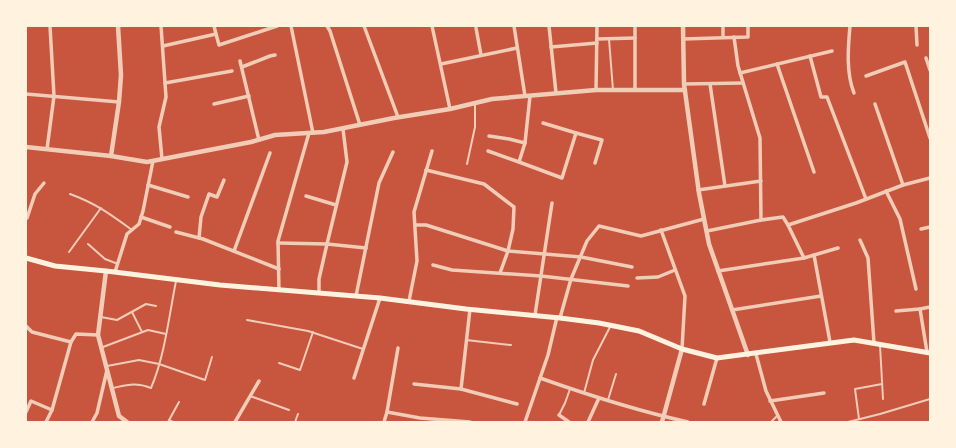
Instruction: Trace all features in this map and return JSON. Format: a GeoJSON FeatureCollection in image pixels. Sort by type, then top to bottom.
{"type":"FeatureCollection","features":[{"type":"Feature","properties":{"kind":"main road"},"geometry":{"type":"LineString","coordinates":[[26,258],[55,266],[220,285],[380,298],[559,318],[639,331],[682,350],[717,358],[854,340],[929,353]]}},
{"type":"Feature","properties":{"kind":"street"},"geometry":{"type":"LineString","coordinates":[[47,149],[54,96],[50,26]]}},
{"type":"Feature","properties":{"kind":"street"},"geometry":{"type":"LineString","coordinates":[[111,156],[119,102],[121,75],[118,26]]}},
{"type":"Feature","properties":{"kind":"street"},"geometry":{"type":"LineString","coordinates":[[161,26],[166,97],[159,127],[162,160]]}},
{"type":"Feature","properties":{"kind":"street"},"geometry":{"type":"LineString","coordinates":[[214,26],[219,44],[277,26]]}},
{"type":"Feature","properties":{"kind":"street"},"geometry":{"type":"LineString","coordinates":[[280,290],[278,243],[311,133],[291,26]]}},
{"type":"Feature","properties":{"kind":"street"},"geometry":{"type":"LineString","coordinates":[[327,26],[330,31],[360,125]]}},
{"type":"Feature","properties":{"kind":"street"},"geometry":{"type":"LineString","coordinates":[[364,26],[398,117]]}},
{"type":"Feature","properties":{"kind":"street"},"geometry":{"type":"LineString","coordinates":[[432,26],[450,109]]}},
{"type":"Feature","properties":{"kind":"street"},"geometry":{"type":"LineString","coordinates":[[514,26],[517,48],[528,96],[525,143],[519,162]]}},
{"type":"Feature","properties":{"kind":"street"},"geometry":{"type":"LineString","coordinates":[[549,26],[556,93]]}},
{"type":"Feature","properties":{"kind":"street"},"geometry":{"type":"LineString","coordinates":[[596,90],[597,26]]}},
{"type":"Feature","properties":{"kind":"street"},"geometry":{"type":"LineString","coordinates":[[635,26],[635,90]]}},
{"type":"Feature","properties":{"kind":"street"},"geometry":{"type":"LineString","coordinates":[[683,26],[684,84],[698,190],[709,244],[748,355]]}},
{"type":"Feature","properties":{"kind":"street"},"geometry":{"type":"LineString","coordinates":[[723,26],[723,37]]}},
{"type":"Feature","properties":{"kind":"street"},"geometry":{"type":"LineString","coordinates":[[683,39],[748,37],[748,26]]}},
{"type":"Feature","properties":{"kind":"street"},"geometry":{"type":"LineString","coordinates":[[850,26],[848,54],[851,87],[854,93]]}},
{"type":"Feature","properties":{"kind":"street"},"geometry":{"type":"LineString","coordinates":[[916,26],[917,45]]}},
{"type":"Feature","properties":{"kind":"street"},"geometry":{"type":"LineString","coordinates":[[476,28],[481,55]]}},
{"type":"Feature","properties":{"kind":"street"},"geometry":{"type":"LineString","coordinates":[[163,46],[216,34]]}},
{"type":"Feature","properties":{"kind":"street"},"geometry":{"type":"LineString","coordinates":[[734,37],[740,73],[760,138],[761,220]]}},
{"type":"Feature","properties":{"kind":"street"},"geometry":{"type":"LineString","coordinates":[[551,47],[609,39],[635,38]]}},
{"type":"Feature","properties":{"kind":"street"},"geometry":{"type":"LineString","coordinates":[[440,64],[517,48]]}},
{"type":"Feature","properties":{"kind":"street"},"geometry":{"type":"LineString","coordinates":[[740,73],[832,51]]}},
{"type":"Feature","properties":{"kind":"street"},"geometry":{"type":"LineString","coordinates":[[242,67],[275,55]]}},
{"type":"Feature","properties":{"kind":"street"},"geometry":{"type":"LineString","coordinates":[[810,56],[822,98],[826,97],[866,199]]}},
{"type":"Feature","properties":{"kind":"street"},"geometry":{"type":"LineString","coordinates":[[926,58],[930,70]]}},
{"type":"Feature","properties":{"kind":"street"},"geometry":{"type":"LineString","coordinates":[[240,62],[259,140]]}},
{"type":"Feature","properties":{"kind":"street"},"geometry":{"type":"LineString","coordinates":[[866,76],[905,62],[930,138]]}},
{"type":"Feature","properties":{"kind":"street"},"geometry":{"type":"LineString","coordinates":[[777,64],[814,172]]}},
{"type":"Feature","properties":{"kind":"street"},"geometry":{"type":"LineString","coordinates":[[165,83],[232,70]]}},
{"type":"Feature","properties":{"kind":"street"},"geometry":{"type":"LineString","coordinates":[[684,84],[743,83]]}},
{"type":"Feature","properties":{"kind":"street"},"geometry":{"type":"LineString","coordinates":[[710,84],[725,186]]}},
{"type":"Feature","properties":{"kind":"street"},"geometry":{"type":"LineString","coordinates":[[26,147],[111,156],[147,162],[259,140],[276,135],[324,132],[343,129],[398,117],[450,109],[492,100],[596,90],[685,90]]}},
{"type":"Feature","properties":{"kind":"street"},"geometry":{"type":"LineString","coordinates":[[26,94],[119,102]]}},
{"type":"Feature","properties":{"kind":"street"},"geometry":{"type":"LineString","coordinates":[[214,104],[249,96]]}},
{"type":"Feature","properties":{"kind":"street"},"geometry":{"type":"LineString","coordinates":[[876,104],[903,185]]}},
{"type":"Feature","properties":{"kind":"street"},"geometry":{"type":"LineString","coordinates":[[543,123],[602,140],[595,163]]}},
{"type":"Feature","properties":{"kind":"street"},"geometry":{"type":"LineString","coordinates":[[319,293],[319,279],[347,162],[343,129]]}},
{"type":"Feature","properties":{"kind":"street"},"geometry":{"type":"LineString","coordinates":[[488,151],[562,178],[576,133]]}},
{"type":"Feature","properties":{"kind":"street"},"geometry":{"type":"LineString","coordinates":[[489,136],[525,143]]}},
{"type":"Feature","properties":{"kind":"street"},"geometry":{"type":"LineString","coordinates":[[409,301],[417,261],[414,212],[432,151]]}},
{"type":"Feature","properties":{"kind":"street"},"geometry":{"type":"LineString","coordinates":[[356,296],[380,183],[393,152]]}},
{"type":"Feature","properties":{"kind":"street"},"geometry":{"type":"LineString","coordinates":[[234,251],[270,153]]}},
{"type":"Feature","properties":{"kind":"street"},"geometry":{"type":"LineString","coordinates":[[115,272],[127,234],[138,224],[141,217],[153,161]]}},
{"type":"Feature","properties":{"kind":"street"},"geometry":{"type":"LineString","coordinates":[[426,170],[484,184],[514,207],[513,229],[508,251],[500,273]]}},
{"type":"Feature","properties":{"kind":"street"},"geometry":{"type":"LineString","coordinates":[[788,225],[903,185],[930,178]]}},
{"type":"Feature","properties":{"kind":"street"},"geometry":{"type":"LineString","coordinates":[[199,238],[201,217],[209,194],[217,197],[224,180]]}},
{"type":"Feature","properties":{"kind":"street"},"geometry":{"type":"LineString","coordinates":[[698,190],[760,181]]}},
{"type":"Feature","properties":{"kind":"street"},"geometry":{"type":"LineString","coordinates":[[26,219],[35,194],[44,182]]}},
{"type":"Feature","properties":{"kind":"street"},"geometry":{"type":"LineString","coordinates":[[148,184],[188,197]]}},
{"type":"Feature","properties":{"kind":"street"},"geometry":{"type":"LineString","coordinates":[[886,191],[900,219],[916,289]]}},
{"type":"Feature","properties":{"kind":"street"},"geometry":{"type":"LineString","coordinates":[[306,196],[336,205]]}},
{"type":"Feature","properties":{"kind":"street"},"geometry":{"type":"LineString","coordinates":[[535,316],[552,203]]}},
{"type":"Feature","properties":{"kind":"street"},"geometry":{"type":"LineString","coordinates":[[141,217],[170,227]]}},
{"type":"Feature","properties":{"kind":"street"},"geometry":{"type":"LineString","coordinates":[[707,231],[783,217],[804,258]]}},
{"type":"Feature","properties":{"kind":"street"},"geometry":{"type":"LineString","coordinates":[[525,422],[548,355],[571,279],[587,241],[598,226],[641,236],[704,219]]}},
{"type":"Feature","properties":{"kind":"street"},"geometry":{"type":"LineString","coordinates":[[415,225],[426,225],[508,251],[580,257],[632,267]]}},
{"type":"Feature","properties":{"kind":"street"},"geometry":{"type":"LineString","coordinates":[[921,229],[930,227]]}},
{"type":"Feature","properties":{"kind":"street"},"geometry":{"type":"LineString","coordinates":[[661,230],[685,296],[682,350],[662,422]]}},
{"type":"Feature","properties":{"kind":"street"},"geometry":{"type":"LineString","coordinates":[[176,232],[199,238],[279,269]]}},
{"type":"Feature","properties":{"kind":"street"},"geometry":{"type":"LineString","coordinates":[[860,240],[868,258],[874,343]]}},
{"type":"Feature","properties":{"kind":"street"},"geometry":{"type":"LineString","coordinates":[[278,243],[327,244],[366,248]]}},
{"type":"Feature","properties":{"kind":"street"},"geometry":{"type":"LineString","coordinates":[[718,271],[804,258],[838,248]]}},
{"type":"Feature","properties":{"kind":"street"},"geometry":{"type":"LineString","coordinates":[[814,255],[830,342]]}},
{"type":"Feature","properties":{"kind":"street"},"geometry":{"type":"LineString","coordinates":[[433,265],[452,270],[541,276],[628,286]]}},
{"type":"Feature","properties":{"kind":"street"},"geometry":{"type":"LineString","coordinates":[[637,278],[658,277],[675,270]]}},
{"type":"Feature","properties":{"kind":"street"},"geometry":{"type":"LineString","coordinates":[[106,271],[98,335],[119,416],[127,422]]}},
{"type":"Feature","properties":{"kind":"street"},"geometry":{"type":"LineString","coordinates":[[732,310],[821,296]]}},
{"type":"Feature","properties":{"kind":"street"},"geometry":{"type":"LineString","coordinates":[[354,378],[380,298]]}},
{"type":"Feature","properties":{"kind":"street"},"geometry":{"type":"LineString","coordinates":[[896,311],[930,307]]}},
{"type":"Feature","properties":{"kind":"street"},"geometry":{"type":"LineString","coordinates":[[461,389],[470,309]]}},
{"type":"Feature","properties":{"kind":"street"},"geometry":{"type":"LineString","coordinates":[[920,309],[929,353]]}},
{"type":"Feature","properties":{"kind":"street"},"geometry":{"type":"LineString","coordinates":[[26,326],[32,332],[71,342]]}},
{"type":"Feature","properties":{"kind":"street"},"geometry":{"type":"LineString","coordinates":[[46,422],[52,410],[71,342],[76,334],[98,335]]}},
{"type":"Feature","properties":{"kind":"street"},"geometry":{"type":"LineString","coordinates":[[384,422],[398,348]]}},
{"type":"Feature","properties":{"kind":"street"},"geometry":{"type":"LineString","coordinates":[[756,354],[766,391],[781,422]]}},
{"type":"Feature","properties":{"kind":"street"},"geometry":{"type":"LineString","coordinates":[[704,404],[717,358]]}},
{"type":"Feature","properties":{"kind":"street"},"geometry":{"type":"LineString","coordinates":[[92,422],[97,413],[107,367]]}},
{"type":"Feature","properties":{"kind":"street"},"geometry":{"type":"LineString","coordinates":[[540,378],[598,398],[664,417],[688,422]]}},
{"type":"Feature","properties":{"kind":"street"},"geometry":{"type":"LineString","coordinates":[[235,422],[259,381]]}},
{"type":"Feature","properties":{"kind":"street"},"geometry":{"type":"LineString","coordinates":[[414,384],[461,389],[517,404]]}},
{"type":"Feature","properties":{"kind":"street"},"geometry":{"type":"LineString","coordinates":[[770,400],[824,393]]}},
{"type":"Feature","properties":{"kind":"street"},"geometry":{"type":"LineString","coordinates":[[588,422],[598,398]]}},
{"type":"Feature","properties":{"kind":"street"},"geometry":{"type":"LineString","coordinates":[[26,412],[31,401],[52,410]]}},
{"type":"Feature","properties":{"kind":"street"},"geometry":{"type":"LineString","coordinates":[[387,412],[420,418],[470,422]]}},
{"type":"Feature","properties":{"kind":"street"},"geometry":{"type":"LineString","coordinates":[[559,415],[569,422]]}},
{"type":"Feature","properties":{"kind":"lane"},"geometry":{"type":"LineString","coordinates":[[609,39],[613,90]]}},
{"type":"Feature","properties":{"kind":"lane"},"geometry":{"type":"LineString","coordinates":[[467,164],[475,127],[475,104]]}},
{"type":"Feature","properties":{"kind":"lane"},"geometry":{"type":"LineString","coordinates":[[70,194],[89,201],[132,230]]}},
{"type":"Feature","properties":{"kind":"lane"},"geometry":{"type":"LineString","coordinates":[[69,252],[101,208]]}},
{"type":"Feature","properties":{"kind":"lane"},"geometry":{"type":"LineString","coordinates":[[88,244],[105,259],[118,264]]}},
{"type":"Feature","properties":{"kind":"lane"},"geometry":{"type":"LineString","coordinates":[[112,388],[128,384],[140,384],[151,388],[156,375],[166,334],[176,280]]}},
{"type":"Feature","properties":{"kind":"lane"},"geometry":{"type":"LineString","coordinates":[[100,317],[117,320],[146,304],[156,306]]}},
{"type":"Feature","properties":{"kind":"lane"},"geometry":{"type":"LineString","coordinates":[[132,312],[142,332]]}},
{"type":"Feature","properties":{"kind":"lane"},"geometry":{"type":"LineString","coordinates":[[247,320],[313,332],[363,349]]}},
{"type":"Feature","properties":{"kind":"lane"},"geometry":{"type":"LineString","coordinates":[[584,393],[593,360],[610,326]]}},
{"type":"Feature","properties":{"kind":"lane"},"geometry":{"type":"LineString","coordinates":[[102,347],[148,330],[166,334]]}},
{"type":"Feature","properties":{"kind":"lane"},"geometry":{"type":"LineString","coordinates":[[280,363],[300,370],[313,332]]}},
{"type":"Feature","properties":{"kind":"lane"},"geometry":{"type":"LineString","coordinates":[[466,340],[511,345]]}},
{"type":"Feature","properties":{"kind":"lane"},"geometry":{"type":"LineString","coordinates":[[880,344],[883,399]]}},
{"type":"Feature","properties":{"kind":"lane"},"geometry":{"type":"LineString","coordinates":[[107,367],[139,360],[159,364],[206,380],[212,357]]}},
{"type":"Feature","properties":{"kind":"lane"},"geometry":{"type":"LineString","coordinates":[[608,400],[616,374]]}},
{"type":"Feature","properties":{"kind":"lane"},"geometry":{"type":"LineString","coordinates":[[859,419],[855,389],[882,384]]}},
{"type":"Feature","properties":{"kind":"lane"},"geometry":{"type":"LineString","coordinates":[[559,415],[570,389]]}},
{"type":"Feature","properties":{"kind":"lane"},"geometry":{"type":"LineString","coordinates":[[250,396],[289,410]]}},
{"type":"Feature","properties":{"kind":"lane"},"geometry":{"type":"LineString","coordinates":[[848,422],[930,399]]}},
{"type":"Feature","properties":{"kind":"lane"},"geometry":{"type":"LineString","coordinates":[[173,422],[169,421],[179,402]]}},
{"type":"Feature","properties":{"kind":"lane"},"geometry":{"type":"LineString","coordinates":[[295,422],[298,414]]}},
{"type":"Feature","properties":{"kind":"lane"},"geometry":{"type":"LineString","coordinates":[[771,422],[778,416]]}}]}
